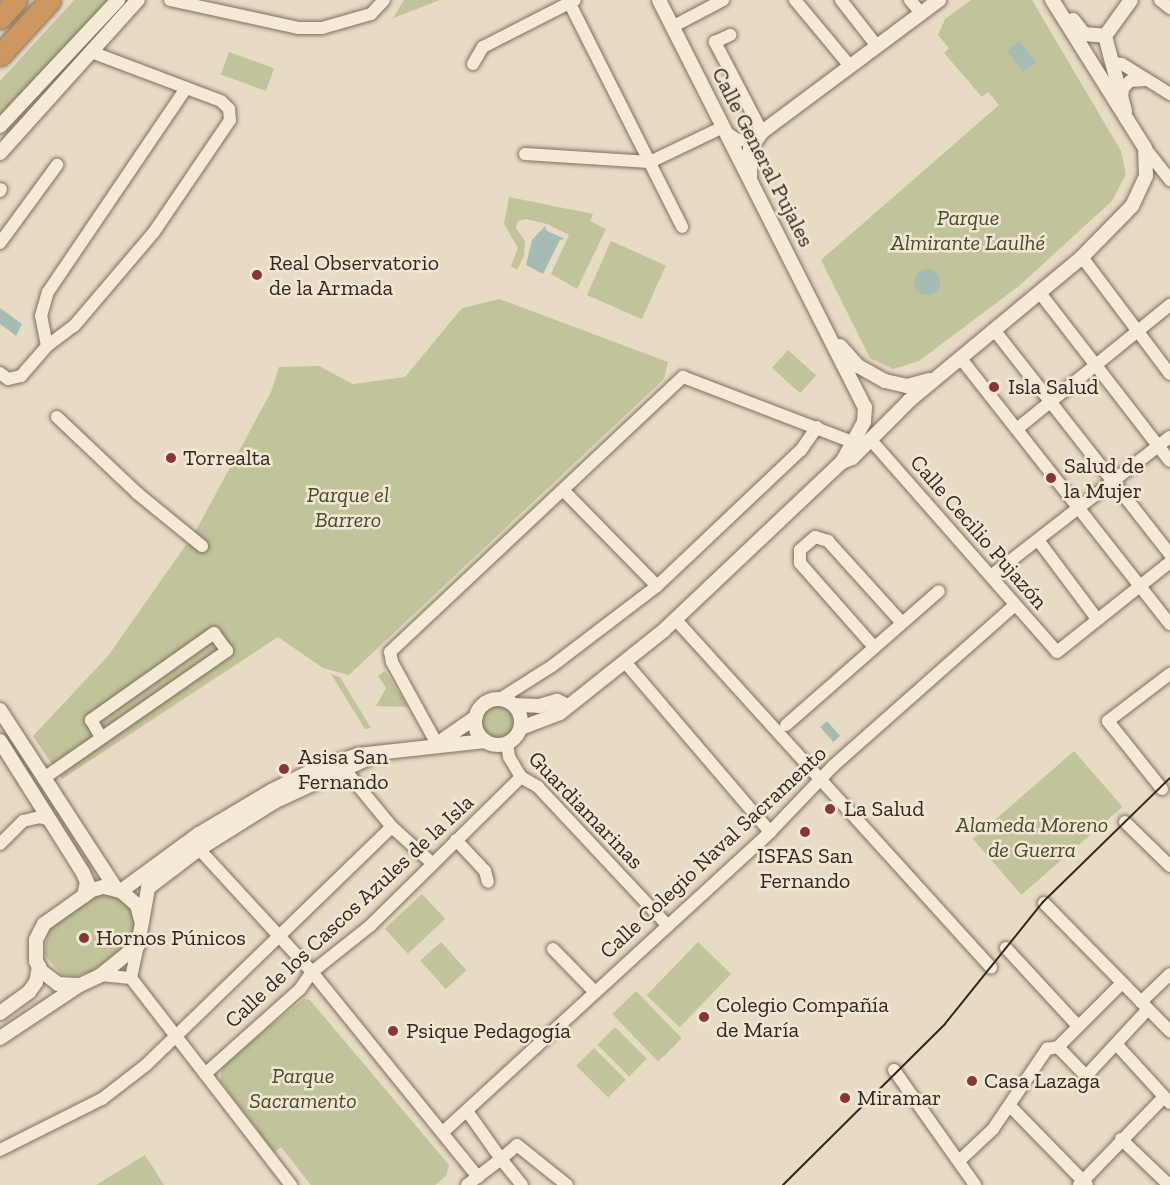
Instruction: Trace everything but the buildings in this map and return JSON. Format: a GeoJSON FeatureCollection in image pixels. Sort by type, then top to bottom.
{"type":"FeatureCollection","features":[{"type":"Feature","properties":{"kind":"highway"},"geometry":{"type":"LineString","coordinates":[[0,18],[16,0]]}},
{"type":"Feature","properties":{"kind":"highway"},"geometry":{"type":"LineString","coordinates":[[0,55],[50,0]]}},
{"type":"Feature","properties":{"kind":"street"},"geometry":{"type":"LineString","coordinates":[[0,126],[118,0]]}},
{"type":"Feature","properties":{"kind":"street"},"geometry":{"type":"LineString","coordinates":[[0,153],[138,0]]}},
{"type":"Feature","properties":{"kind":"street"},"geometry":{"type":"LineString","coordinates":[[170,0],[188,1],[298,28],[322,28],[371,14],[384,0]]}},
{"type":"Feature","properties":{"kind":"street","name":"Calle General Pujales"},"geometry":{"type":"LineString","coordinates":[[659,0],[829,333]]}},
{"type":"Feature","properties":{"kind":"street"},"geometry":{"type":"LineString","coordinates":[[672,27],[723,0]]}},
{"type":"Feature","properties":{"kind":"street"},"geometry":{"type":"LineString","coordinates":[[795,0],[850,66]]}},
{"type":"Feature","properties":{"kind":"street"},"geometry":{"type":"LineString","coordinates":[[841,0],[877,45]]}},
{"type":"Feature","properties":{"kind":"street"},"geometry":{"type":"LineString","coordinates":[[910,0],[921,14]]}},
{"type":"Feature","properties":{"kind":"street"},"geometry":{"type":"LineString","coordinates":[[525,154],[650,162],[724,129],[733,140],[739,141],[762,132],[939,0]]}},
{"type":"Feature","properties":{"kind":"street"},"geometry":{"type":"LineString","coordinates":[[1052,0],[1145,148],[1170,180]]}},
{"type":"Feature","properties":{"kind":"street"},"geometry":{"type":"LineString","coordinates":[[1058,0],[1084,34],[1106,36]]}},
{"type":"Feature","properties":{"kind":"street"},"geometry":{"type":"LineString","coordinates":[[1128,122],[1106,36],[1131,0]]}},
{"type":"Feature","properties":{"kind":"street"},"geometry":{"type":"LineString","coordinates":[[1160,0],[1170,8]]}},
{"type":"Feature","properties":{"kind":"street"},"geometry":{"type":"LineString","coordinates":[[473,64],[483,47],[571,1],[682,227]]}},
{"type":"Feature","properties":{"kind":"street"},"geometry":{"type":"LineString","coordinates":[[730,35],[715,42],[762,132]]}},
{"type":"Feature","properties":{"kind":"street"},"geometry":{"type":"LineString","coordinates":[[0,373],[13,379],[21,376],[47,346],[74,326],[154,232],[228,125],[231,114],[225,104],[91,52]]}},
{"type":"Feature","properties":{"kind":"street"},"geometry":{"type":"LineString","coordinates":[[1113,63],[1122,64],[1170,94]]}},
{"type":"Feature","properties":{"kind":"street"},"geometry":{"type":"LineString","coordinates":[[1122,98],[1123,88],[1130,81],[1145,80]]}},
{"type":"Feature","properties":{"kind":"street"},"geometry":{"type":"LineString","coordinates":[[47,346],[41,316],[48,292],[186,88]]}},
{"type":"Feature","properties":{"kind":"street"},"geometry":{"type":"LineString","coordinates":[[750,178],[750,148],[762,132]]}},
{"type":"Feature","properties":{"kind":"street"},"geometry":{"type":"LineString","coordinates":[[842,462],[852,458],[941,376],[1082,257],[1120,221],[1138,196],[1147,168],[1145,148]]}},
{"type":"Feature","properties":{"kind":"street"},"geometry":{"type":"LineString","coordinates":[[0,243],[57,165]]}},
{"type":"Feature","properties":{"kind":"street"},"geometry":{"type":"LineString","coordinates":[[1082,257],[1136,332],[1170,374]]}},
{"type":"Feature","properties":{"kind":"street"},"geometry":{"type":"LineString","coordinates":[[1040,293],[1170,461]]}},
{"type":"Feature","properties":{"kind":"street"},"geometry":{"type":"LineString","coordinates":[[1018,428],[1170,305]]}},
{"type":"Feature","properties":{"kind":"street"},"geometry":{"type":"LineString","coordinates":[[995,331],[1170,555]]}},
{"type":"Feature","properties":{"kind":"street"},"geometry":{"type":"LineString","coordinates":[[829,333],[849,359],[885,381],[907,386],[941,376]]}},
{"type":"Feature","properties":{"kind":"street"},"geometry":{"type":"LineString","coordinates":[[291,1185],[131,978],[133,956],[138,945],[148,888],[199,849],[274,802],[371,757],[437,744],[485,741],[507,744],[521,728],[560,713],[566,705],[625,662],[675,620],[842,462],[866,411],[829,333]]}},
{"type":"Feature","properties":{"kind":"street"},"geometry":{"type":"LineString","coordinates":[[962,360],[1081,507],[1170,624]]}},
{"type":"Feature","properties":{"kind":"street"},"geometry":{"type":"LineString","coordinates":[[437,744],[392,662],[390,652],[683,377],[852,442]]}},
{"type":"Feature","properties":{"kind":"street"},"geometry":{"type":"LineString","coordinates":[[57,417],[137,494],[202,546]]}},
{"type":"Feature","properties":{"kind":"street"},"geometry":{"type":"LineString","coordinates":[[437,744],[476,717],[486,702],[500,699],[552,666],[657,586],[801,450],[816,427]]}},
{"type":"Feature","properties":{"kind":"street"},"geometry":{"type":"LineString","coordinates":[[992,575],[1170,437]]}},
{"type":"Feature","properties":{"kind":"street","name":"Calle Cecilio Pujazón"},"geometry":{"type":"LineString","coordinates":[[870,439],[992,575],[1057,652],[1097,619]]}},
{"type":"Feature","properties":{"kind":"street"},"geometry":{"type":"LineString","coordinates":[[563,490],[657,586]]}},
{"type":"Feature","properties":{"kind":"street"},"geometry":{"type":"LineString","coordinates":[[874,648],[800,563],[800,550],[815,537],[828,541],[902,623]]}},
{"type":"Feature","properties":{"kind":"street"},"geometry":{"type":"LineString","coordinates":[[1038,540],[1097,619],[1170,562]]}},
{"type":"Feature","properties":{"kind":"street"},"geometry":{"type":"LineString","coordinates":[[786,725],[939,591]]}},
{"type":"Feature","properties":{"kind":"street","name":"Calle Colegio Naval Sacramento"},"geometry":{"type":"LineString","coordinates":[[442,1132],[1015,605]]}},
{"type":"Feature","properties":{"kind":"street"},"geometry":{"type":"LineString","coordinates":[[675,620],[991,967]]}},
{"type":"Feature","properties":{"kind":"street"},"geometry":{"type":"LineString","coordinates":[[44,777],[227,651],[214,633],[91,720],[101,737]]}},
{"type":"Feature","properties":{"kind":"street"},"geometry":{"type":"LineString","coordinates":[[625,662],[770,832]]}},
{"type":"Feature","properties":{"kind":"street"},"geometry":{"type":"LineString","coordinates":[[1162,789],[1108,721],[1170,674]]}},
{"type":"Feature","properties":{"kind":"street"},"geometry":{"type":"LineString","coordinates":[[500,699],[514,705],[557,701],[566,705]]}},
{"type":"Feature","properties":{"kind":"street"},"geometry":{"type":"LineString","coordinates":[[514,705],[521,715],[521,728]]}},
{"type":"Feature","properties":{"kind":"street"},"geometry":{"type":"LineString","coordinates":[[0,710],[119,890],[137,905],[141,920]]}},
{"type":"Feature","properties":{"kind":"street"},"geometry":{"type":"LineString","coordinates":[[476,717],[477,730],[485,741]]}},
{"type":"Feature","properties":{"kind":"street"},"geometry":{"type":"LineString","coordinates":[[0,741],[83,873],[87,882],[84,896]]}},
{"type":"Feature","properties":{"kind":"street","name":"Guardiamarinas"},"geometry":{"type":"LineString","coordinates":[[507,744],[508,756],[521,777],[537,787],[668,926]]}},
{"type":"Feature","properties":{"kind":"street"},"geometry":{"type":"LineString","coordinates":[[0,1013],[29,992],[36,982],[39,966],[34,950],[44,924],[84,896],[98,888],[119,890],[199,834],[271,790],[316,769],[358,756],[371,757]]}},
{"type":"Feature","properties":{"kind":"street"},"geometry":{"type":"LineString","coordinates":[[345,770],[392,827],[433,864]]}},
{"type":"Feature","properties":{"kind":"street","name":"Calle de los Cascos Azules de la Isla"},"geometry":{"type":"LineString","coordinates":[[205,1074],[300,989],[312,972],[371,925],[521,777]]}},
{"type":"Feature","properties":{"kind":"street"},"geometry":{"type":"LineString","coordinates":[[0,844],[23,821],[40,817],[50,820]]}},
{"type":"Feature","properties":{"kind":"street"},"geometry":{"type":"LineString","coordinates":[[1125,822],[1170,866]]}},
{"type":"Feature","properties":{"kind":"street"},"geometry":{"type":"LineString","coordinates":[[0,1150],[102,1099],[177,1038],[392,827]]}},
{"type":"Feature","properties":{"kind":"street"},"geometry":{"type":"LineString","coordinates":[[456,840],[485,871],[488,882]]}},
{"type":"Feature","properties":{"kind":"street"},"geometry":{"type":"LineString","coordinates":[[199,849],[312,972],[478,1177]]}},
{"type":"Feature","properties":{"kind":"street"},"geometry":{"type":"LineString","coordinates":[[1044,903],[1170,1031]]}},
{"type":"Feature","properties":{"kind":"street"},"geometry":{"type":"LineString","coordinates":[[0,1038],[80,985],[101,975],[138,945]]}},
{"type":"Feature","properties":{"kind":"street"},"geometry":{"type":"LineString","coordinates":[[1006,948],[1078,1026]]}},
{"type":"Feature","properties":{"kind":"street"},"geometry":{"type":"LineString","coordinates":[[553,949],[595,992]]}},
{"type":"Feature","properties":{"kind":"street"},"geometry":{"type":"LineString","coordinates":[[39,966],[58,984],[80,985]]}},
{"type":"Feature","properties":{"kind":"street"},"geometry":{"type":"LineString","coordinates":[[1058,1047],[1086,1076],[1118,1046],[1144,1006],[1170,974]]}},
{"type":"Feature","properties":{"kind":"street"},"geometry":{"type":"LineString","coordinates":[[101,975],[131,978]]}},
{"type":"Feature","properties":{"kind":"street"},"geometry":{"type":"LineString","coordinates":[[959,1161],[1010,1106],[1047,1049],[1058,1047],[1122,983]]}},
{"type":"Feature","properties":{"kind":"street"},"geometry":{"type":"LineString","coordinates":[[1010,1106],[1083,1184],[1121,1139],[1167,1100],[1118,1046]]}},
{"type":"Feature","properties":{"kind":"street"},"geometry":{"type":"LineString","coordinates":[[894,1071],[975,1185]]}},
{"type":"Feature","properties":{"kind":"street"},"geometry":{"type":"LineString","coordinates":[[467,1111],[522,1185]]}},
{"type":"Feature","properties":{"kind":"street"},"geometry":{"type":"LineString","coordinates":[[1121,1139],[1169,1185]]}},
{"type":"Feature","properties":{"kind":"street"},"geometry":{"type":"LineString","coordinates":[[467,1185],[518,1145],[567,1185]]}},
{"type":"Feature","properties":{"kind":"green space"},"geometry":{"type":"Polygon","coordinates":[[[74,0],[111,0],[0,116],[0,81],[74,0]]]}},
{"type":"Feature","properties":{"kind":"green space"},"geometry":{"type":"Polygon","coordinates":[[[404,0],[440,0],[393,18],[404,0]]]}},
{"type":"Feature","properties":{"kind":"green space","name":"Parque Almirante Laulhé"},"geometry":{"type":"Polygon","coordinates":[[[971,0],[1032,0],[1121,151],[1126,174],[1112,201],[1019,286],[919,361],[893,369],[870,358],[821,260],[999,105],[988,92],[982,97],[944,53],[949,48],[938,35],[945,19],[971,0]]]}},
{"type":"Feature","properties":{"kind":"green space"},"geometry":{"type":"Polygon","coordinates":[[[229,52],[274,68],[266,91],[221,75],[229,52]]]}},
{"type":"Feature","properties":{"kind":"green space"},"geometry":{"type":"Polygon","coordinates":[[[509,197],[593,214],[590,221],[606,229],[577,289],[551,274],[569,235],[547,224],[526,219],[518,221],[516,228],[525,241],[524,256],[517,270],[511,266],[518,248],[504,224],[509,197]]]}},
{"type":"Feature","properties":{"kind":"green space"},"geometry":{"type":"Polygon","coordinates":[[[611,241],[666,265],[642,319],[587,295],[611,241]]]}},
{"type":"Feature","properties":{"kind":"green space","name":"Parque el Barrero"},"geometry":{"type":"Polygon","coordinates":[[[499,299],[668,362],[664,379],[349,675],[323,668],[278,637],[62,779],[33,736],[108,656],[195,532],[271,392],[279,367],[319,366],[353,384],[405,377],[462,308],[499,299]]]}},
{"type":"Feature","properties":{"kind":"green space"},"geometry":{"type":"Polygon","coordinates":[[[788,350],[816,375],[800,393],[772,368],[788,350]]]}},
{"type":"Feature","properties":{"kind":"green space"},"geometry":{"type":"Polygon","coordinates":[[[385,671],[408,707],[376,706],[386,688],[378,676],[385,671]]]}},
{"type":"Feature","properties":{"kind":"green space"},"geometry":{"type":"Polygon","coordinates":[[[331,674],[340,677],[371,728],[365,729],[331,674]]]}},
{"type":"Feature","properties":{"kind":"green space"},"geometry":{"type":"Polygon","coordinates":[[[498,705],[510,710],[515,722],[510,734],[498,739],[486,734],[481,722],[486,710],[498,705]]]}},
{"type":"Feature","properties":{"kind":"green space","name":"Alameda Moreno de Guerra"},"geometry":{"type":"Polygon","coordinates":[[[1074,751],[1123,807],[1021,895],[973,839],[1074,751]]]}},
{"type":"Feature","properties":{"kind":"green space"},"geometry":{"type":"Polygon","coordinates":[[[104,891],[131,903],[137,931],[131,943],[91,972],[73,977],[61,974],[44,954],[49,927],[104,891]]]}},
{"type":"Feature","properties":{"kind":"green space"},"geometry":{"type":"Polygon","coordinates":[[[422,894],[445,919],[408,954],[385,929],[422,894]]]}},
{"type":"Feature","properties":{"kind":"green space"},"geometry":{"type":"Polygon","coordinates":[[[441,942],[466,970],[446,989],[420,961],[441,942]]]}},
{"type":"Feature","properties":{"kind":"green space"},"geometry":{"type":"Polygon","coordinates":[[[698,942],[731,974],[680,1027],[647,995],[698,942]]]}},
{"type":"Feature","properties":{"kind":"green space"},"geometry":{"type":"Polygon","coordinates":[[[636,991],[682,1038],[658,1061],[612,1014],[636,991]]]}},
{"type":"Feature","properties":{"kind":"green space","name":"Parque Sacramento"},"geometry":{"type":"Polygon","coordinates":[[[304,999],[310,1000],[449,1165],[446,1176],[435,1185],[311,1185],[281,1147],[274,1152],[220,1080],[222,1065],[304,999]]]}},
{"type":"Feature","properties":{"kind":"green space"},"geometry":{"type":"Polygon","coordinates":[[[615,1027],[647,1059],[629,1076],[597,1045],[615,1027]]]}},
{"type":"Feature","properties":{"kind":"green space"},"geometry":{"type":"Polygon","coordinates":[[[594,1048],[626,1080],[608,1097],[576,1066],[594,1048]]]}},
{"type":"Feature","properties":{"kind":"green space"},"geometry":{"type":"Polygon","coordinates":[[[145,1155],[164,1185],[96,1185],[145,1155]]]}},
{"type":"Feature","properties":{"kind":"water"},"geometry":{"type":"Polygon","coordinates":[[[1020,41],[1036,63],[1023,72],[1007,50],[1020,41]]]}},
{"type":"Feature","properties":{"kind":"water"},"geometry":{"type":"Polygon","coordinates":[[[545,226],[547,231],[565,239],[560,240],[543,274],[526,265],[532,240],[545,226]]]}},
{"type":"Feature","properties":{"kind":"water"},"geometry":{"type":"Polygon","coordinates":[[[927,269],[936,273],[940,282],[936,291],[927,295],[918,291],[914,282],[918,273],[927,269]]]}},
{"type":"Feature","properties":{"kind":"water"},"geometry":{"type":"Polygon","coordinates":[[[0,308],[22,324],[16,336],[0,324],[0,308]]]}},
{"type":"Feature","properties":{"kind":"water"},"geometry":{"type":"Polygon","coordinates":[[[827,721],[840,736],[833,742],[820,727],[827,721]]]}},
{"type":"Feature","properties":{"kind":"tram line"},"geometry":{"type":"LineString","coordinates":[[783,1185],[945,1024],[1043,902],[1170,778]]}},
{"type":"Feature","properties":{"kind":"place","name":"Real Observatorio de la Armada"},"geometry":{"type":"Point","coordinates":[257,275]}},
{"type":"Feature","properties":{"kind":"place","name":"Isla Salud"},"geometry":{"type":"Point","coordinates":[994,387]}},
{"type":"Feature","properties":{"kind":"place","name":"Torrealta"},"geometry":{"type":"Point","coordinates":[171,458]}},
{"type":"Feature","properties":{"kind":"place","name":"Salud de la Mujer"},"geometry":{"type":"Point","coordinates":[1051,478]}},
{"type":"Feature","properties":{"kind":"place","name":"Asisa San Fernando"},"geometry":{"type":"Point","coordinates":[284,769]}},
{"type":"Feature","properties":{"kind":"place","name":"La Salud"},"geometry":{"type":"Point","coordinates":[830,809]}},
{"type":"Feature","properties":{"kind":"place","name":"ISFAS San Fernando"},"geometry":{"type":"Point","coordinates":[805,832]}},
{"type":"Feature","properties":{"kind":"place","name":"Hornos Púnicos"},"geometry":{"type":"Point","coordinates":[84,938]}},
{"type":"Feature","properties":{"kind":"place","name":"Colegio Compañía de María"},"geometry":{"type":"Point","coordinates":[704,1017]}},
{"type":"Feature","properties":{"kind":"place","name":"Psique Pedagogía"},"geometry":{"type":"Point","coordinates":[393,1031]}},
{"type":"Feature","properties":{"kind":"place","name":"Casa Lazaga"},"geometry":{"type":"Point","coordinates":[972,1081]}},
{"type":"Feature","properties":{"kind":"place","name":"Miramar"},"geometry":{"type":"Point","coordinates":[845,1098]}}]}
